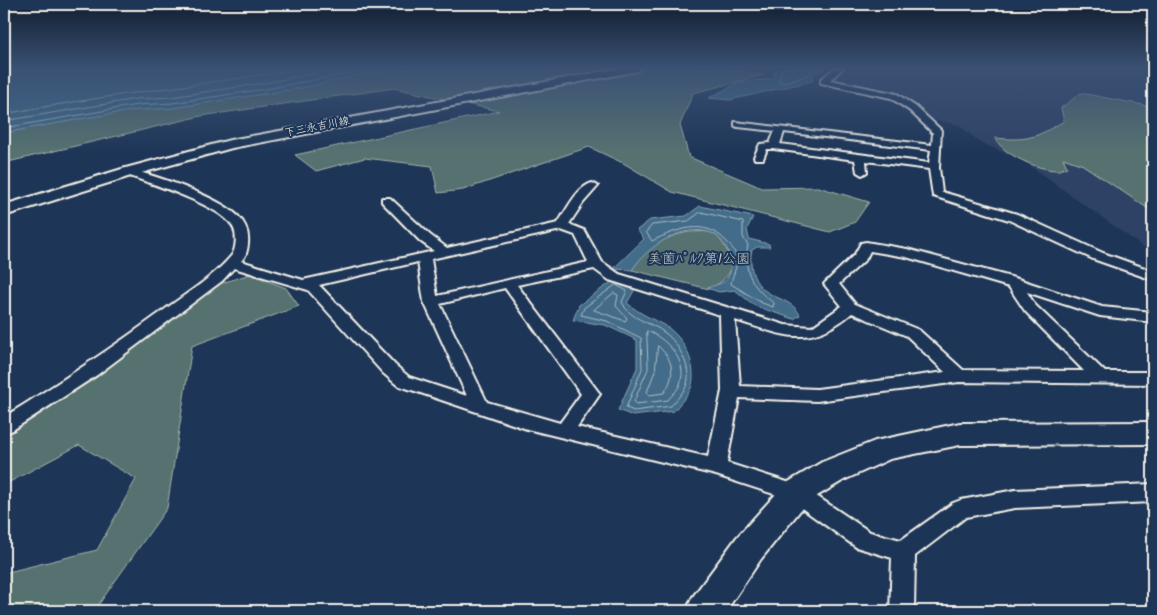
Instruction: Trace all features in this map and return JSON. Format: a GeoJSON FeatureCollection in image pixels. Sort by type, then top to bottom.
{"type":"FeatureCollection","features":[{"type":"Feature","properties":{"kind":"main road","name":"下三永吉川線"},"geometry":{"type":"LineString","coordinates":[[4,212],[128,172],[230,144],[481,97]]}},
{"type":"Feature","properties":{"kind":"main road"},"geometry":{"type":"LineString","coordinates":[[705,611],[749,548],[796,493],[833,471],[885,449],[960,434],[1153,433]]}},
{"type":"Feature","properties":{"kind":"street"},"geometry":{"type":"LineString","coordinates":[[895,97],[913,108],[921,119],[938,132],[934,167],[937,194],[1013,217],[1098,256],[1153,276]]}},
{"type":"Feature","properties":{"kind":"street"},"geometry":{"type":"LineString","coordinates":[[738,124],[936,148]]}},
{"type":"Feature","properties":{"kind":"street"},"geometry":{"type":"LineString","coordinates":[[774,146],[781,129]]}},
{"type":"Feature","properties":{"kind":"street"},"geometry":{"type":"LineString","coordinates":[[759,157],[763,146],[774,146],[934,167]]}},
{"type":"Feature","properties":{"kind":"street"},"geometry":{"type":"LineString","coordinates":[[860,157],[862,172]]}},
{"type":"Feature","properties":{"kind":"street"},"geometry":{"type":"LineString","coordinates":[[4,426],[91,371],[217,278],[240,254],[241,227],[233,216],[187,193],[128,172]]}},
{"type":"Feature","properties":{"kind":"street"},"geometry":{"type":"LineString","coordinates":[[562,226],[578,200],[592,186]]}},
{"type":"Feature","properties":{"kind":"street"},"geometry":{"type":"LineString","coordinates":[[386,200],[425,238],[444,252]]}},
{"type":"Feature","properties":{"kind":"street"},"geometry":{"type":"LineString","coordinates":[[302,284],[562,226],[580,233],[596,264],[614,277],[728,313],[793,331],[813,332],[828,324],[850,307]]}},
{"type":"Feature","properties":{"kind":"street"},"geometry":{"type":"LineString","coordinates":[[959,376],[913,333],[850,307],[831,284],[861,256],[866,246],[907,253],[1013,282],[1100,312],[1153,317]]}},
{"type":"Feature","properties":{"kind":"street"},"geometry":{"type":"LineString","coordinates":[[424,256],[431,302],[472,385],[479,404]]}},
{"type":"Feature","properties":{"kind":"street"},"geometry":{"type":"LineString","coordinates":[[232,263],[313,287],[388,369],[403,380],[479,404],[527,422],[716,467],[796,493],[864,540],[904,551]]}},
{"type":"Feature","properties":{"kind":"street"},"geometry":{"type":"LineString","coordinates":[[431,302],[596,264]]}},
{"type":"Feature","properties":{"kind":"street"},"geometry":{"type":"LineString","coordinates":[[1013,282],[1030,308],[1102,379]]}},
{"type":"Feature","properties":{"kind":"street"},"geometry":{"type":"LineString","coordinates":[[508,283],[591,394],[564,431]]}},
{"type":"Feature","properties":{"kind":"street"},"geometry":{"type":"LineString","coordinates":[[716,467],[731,392],[731,361],[726,330],[728,313]]}},
{"type":"Feature","properties":{"kind":"street"},"geometry":{"type":"LineString","coordinates":[[731,392],[817,395],[959,376],[1102,379],[1153,378]]}},
{"type":"Feature","properties":{"kind":"street"},"geometry":{"type":"LineString","coordinates":[[904,551],[961,509],[1015,499],[1153,493]]}},
{"type":"Feature","properties":{"kind":"street"},"geometry":{"type":"LineString","coordinates":[[902,611],[904,551]]}},
{"type":"Feature","properties":{"kind":"shaded area"},"geometry":{"type":"Polygon","coordinates":[[[890,97],[1153,97],[1153,254],[1023,161],[979,142],[959,125],[925,118],[899,99],[890,97]]]}},
{"type":"Feature","properties":{"kind":"green space"},"geometry":{"type":"Polygon","coordinates":[[[233,97],[334,97],[201,116],[4,163],[4,130],[166,102],[233,97]]]}},
{"type":"Feature","properties":{"kind":"green space"},"geometry":{"type":"Polygon","coordinates":[[[434,97],[691,97],[680,125],[689,157],[762,188],[818,187],[869,202],[855,222],[830,232],[672,192],[625,164],[589,147],[463,190],[438,193],[432,166],[365,158],[316,171],[295,155],[499,111],[434,97]]]}},
{"type":"Feature","properties":{"kind":"green space"},"geometry":{"type":"Polygon","coordinates":[[[1076,97],[1100,97],[1153,107],[1153,212],[1083,165],[1063,158],[1067,167],[1062,169],[1040,167],[1021,160],[1005,150],[995,138],[1016,139],[1038,135],[1064,121],[1061,108],[1076,97]]]}},
{"type":"Feature","properties":{"kind":"green space","name":"美薗ﾊﾟﾙｸ第1公園"},"geometry":{"type":"Polygon","coordinates":[[[689,232],[709,232],[714,234],[728,252],[731,265],[730,271],[717,285],[709,289],[632,270],[649,250],[663,240],[689,232]]]}},
{"type":"Feature","properties":{"kind":"green space"},"geometry":{"type":"Polygon","coordinates":[[[250,274],[286,288],[299,306],[192,346],[167,508],[94,611],[4,611],[4,573],[97,550],[136,479],[79,445],[4,485],[4,426],[200,290],[250,274]]]}},
{"type":"Feature","properties":{"kind":"water"},"geometry":{"type":"Polygon","coordinates":[[[4,97],[246,97],[173,108],[138,110],[91,117],[4,133],[4,97]]]}},
{"type":"Feature","properties":{"kind":"water"},"geometry":{"type":"Polygon","coordinates":[[[711,97],[744,97],[730,100],[709,98],[711,97]]]}},
{"type":"Feature","properties":{"kind":"water"},"geometry":{"type":"Polygon","coordinates":[[[700,206],[753,217],[747,229],[749,239],[769,244],[770,247],[757,247],[752,250],[751,265],[756,280],[768,292],[789,303],[800,315],[794,319],[755,306],[735,290],[719,292],[707,288],[725,281],[729,276],[731,262],[730,255],[719,237],[703,231],[679,233],[668,238],[647,252],[632,270],[613,269],[644,239],[637,230],[650,220],[686,216],[700,206]]]}},
{"type":"Feature","properties":{"kind":"water"},"geometry":{"type":"Polygon","coordinates":[[[617,278],[635,289],[627,303],[667,327],[679,338],[688,353],[693,369],[692,385],[687,395],[674,411],[633,416],[618,410],[637,368],[637,340],[605,325],[573,320],[579,305],[617,278]]]}}]}
